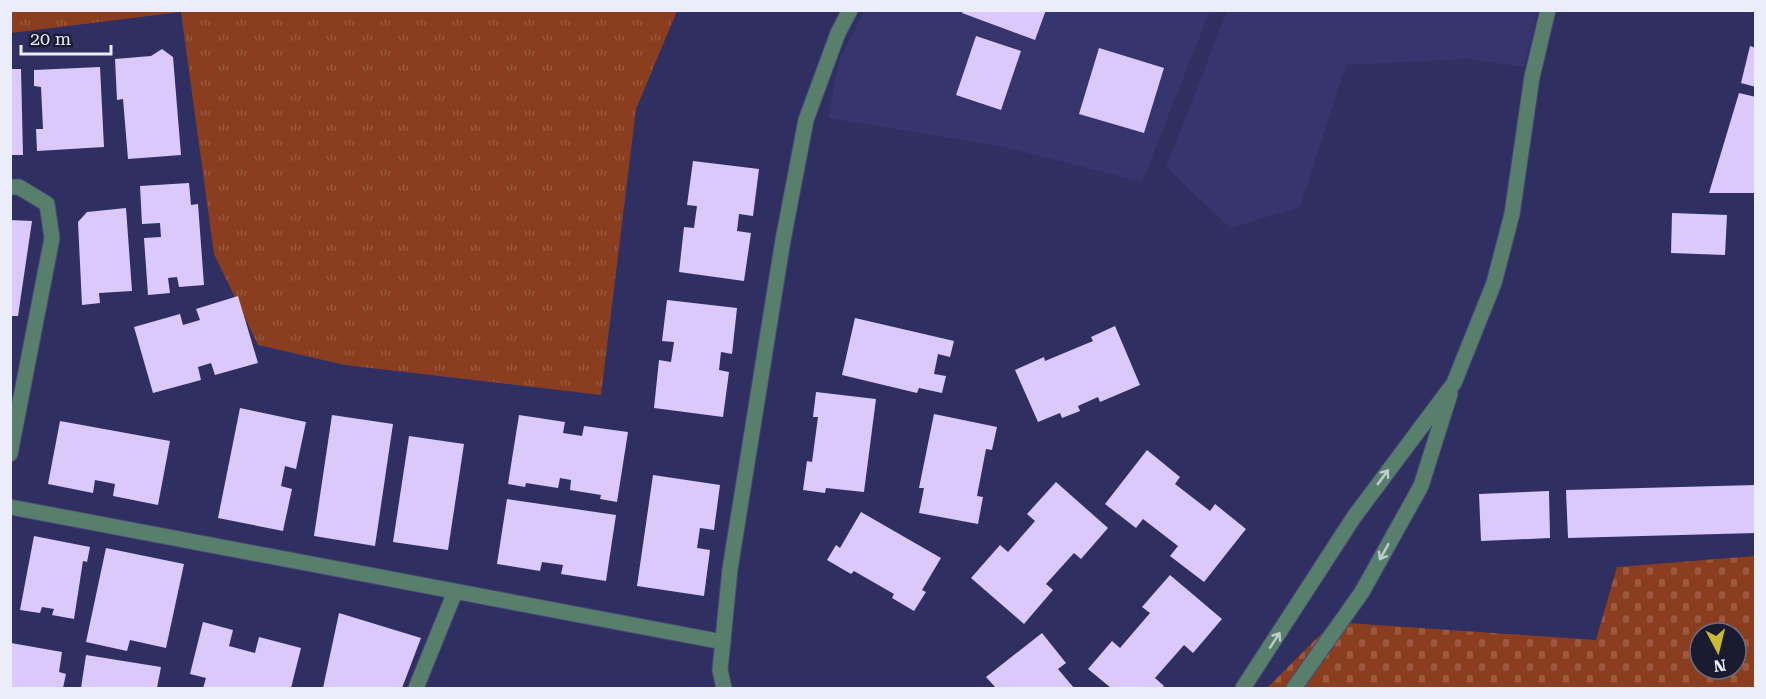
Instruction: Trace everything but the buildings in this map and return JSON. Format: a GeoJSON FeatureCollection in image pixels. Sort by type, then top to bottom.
{"type":"FeatureCollection","features":[{"type":"Feature","properties":{"kind":"street"},"geometry":{"type":"LineString","coordinates":[[724,688],[720,670],[730,569],[783,240],[806,120],[838,33],[850,10]]}},
{"type":"Feature","properties":{"kind":"street"},"geometry":{"type":"LineString","coordinates":[[1294,688],[1362,592],[1421,486],[1454,383],[1494,283],[1512,214],[1532,77],[1548,10]]}},
{"type":"Feature","properties":{"kind":"street"},"geometry":{"type":"LineString","coordinates":[[10,187],[19,187],[47,204],[52,238],[10,454]]}},
{"type":"Feature","properties":{"kind":"street"},"geometry":{"type":"LineString","coordinates":[[1243,688],[1354,517],[1454,383]]}},
{"type":"Feature","properties":{"kind":"street"},"geometry":{"type":"LineString","coordinates":[[10,507],[723,642]]}},
{"type":"Feature","properties":{"kind":"street"},"geometry":{"type":"LineString","coordinates":[[416,688],[454,592]]}},
{"type":"Feature","properties":{"kind":"shaded area"},"geometry":{"type":"Polygon","coordinates":[[[1227,10],[1538,11],[1524,67],[1469,59],[1346,65],[1300,207],[1230,228],[1166,167],[1227,10]]]}},
{"type":"Feature","properties":{"kind":"shaded area"},"geometry":{"type":"Polygon","coordinates":[[[864,11],[1210,11],[1142,182],[1003,147],[828,118],[839,60],[864,11]]]}},
{"type":"Feature","properties":{"kind":"green space"},"geometry":{"type":"Polygon","coordinates":[[[10,11],[677,11],[636,109],[601,395],[345,365],[258,345],[214,254],[181,12],[11,33],[10,11]]]}},
{"type":"Feature","properties":{"kind":"green space"},"geometry":{"type":"Polygon","coordinates":[[[1755,556],[1755,688],[1267,688],[1333,622],[1596,640],[1617,567],[1755,556]]]}}]}
